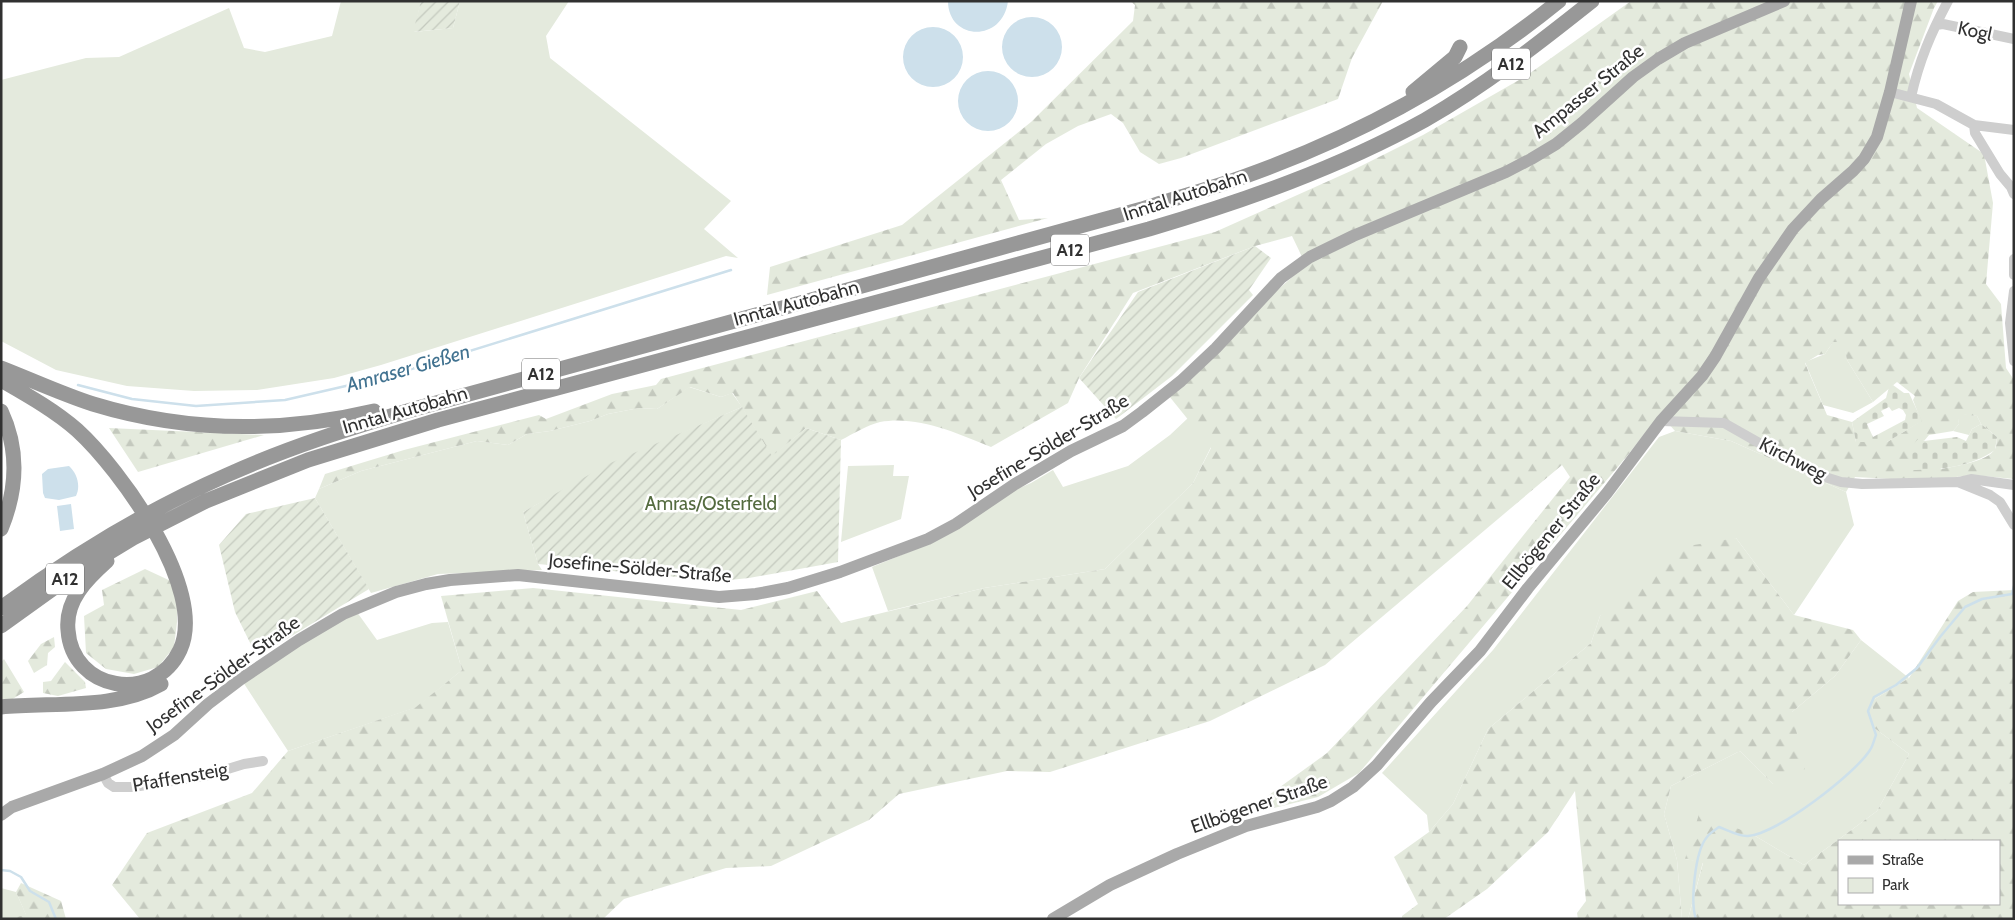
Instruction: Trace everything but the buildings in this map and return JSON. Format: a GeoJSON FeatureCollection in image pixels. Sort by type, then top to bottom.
{"type":"FeatureCollection","features":[{"type":"Feature","properties":{"kind":"highway","name":"Inntal Autobahn"},"geometry":{"type":"LineString","coordinates":[[1,608],[39,580],[170,510],[228,474],[282,452],[418,408],[1132,211],[1242,177],[1335,140],[1392,112],[1484,58],[1559,1]]}},
{"type":"Feature","properties":{"kind":"highway","name":"Inntal Autobahn"},"geometry":{"type":"LineString","coordinates":[[170,510],[355,444],[1158,226],[1234,202],[1316,171],[1377,144],[1457,100],[1527,53],[1592,1]]}},
{"type":"Feature","properties":{"kind":"highway"},"geometry":{"type":"LineString","coordinates":[[1392,112],[1406,96],[1455,57],[1460,47]]}},
{"type":"Feature","properties":{"kind":"highway"},"geometry":{"type":"LineString","coordinates":[[1,369],[94,404],[141,416],[200,425],[239,427],[290,426],[391,408],[418,408]]}},
{"type":"Feature","properties":{"kind":"highway"},"geometry":{"type":"LineString","coordinates":[[1,369],[75,418],[121,466],[156,520],[180,567],[189,588],[195,618],[192,647],[179,670],[170,678],[149,690],[131,697],[112,700],[1,707]]}},
{"type":"Feature","properties":{"kind":"highway"},"geometry":{"type":"LineString","coordinates":[[1,380],[53,412],[96,449],[126,486],[149,523],[178,583],[185,607],[186,630],[175,659],[167,669],[151,679],[135,684],[123,685],[103,680],[80,661],[70,641],[68,621],[70,609],[80,588],[131,531]]}},
{"type":"Feature","properties":{"kind":"highway"},"geometry":{"type":"LineString","coordinates":[[1,411],[12,444],[14,477],[8,510],[1,529]]}},
{"type":"Feature","properties":{"kind":"highway","name":"Inntal Autobahn"},"geometry":{"type":"LineString","coordinates":[[1,626],[131,531]]}},
{"type":"Feature","properties":{"kind":"main road","name":"Ampasser Straße"},"geometry":{"type":"LineString","coordinates":[[1281,278],[1310,257],[1353,236],[1506,172],[1531,159],[1562,139],[1633,77],[1658,59],[1685,43],[1784,1]]}},
{"type":"Feature","properties":{"kind":"main road","name":"Ellbögener Straße"},"geometry":{"type":"LineString","coordinates":[[1053,919],[1110,885],[1177,854],[1246,826],[1317,807],[1338,797],[1357,784],[1377,765],[1431,702],[1480,651],[1528,588],[1607,493],[1661,421],[1711,364],[1759,278],[1793,229],[1814,206],[1854,171],[1864,159],[1878,137],[1910,1]]}},
{"type":"Feature","properties":{"kind":"main road","name":"Josefine-Sölder-Straße"},"geometry":{"type":"LineString","coordinates":[[1,815],[12,806],[103,774],[142,756],[174,735],[208,704],[299,640],[343,614],[396,592],[450,580],[518,575],[719,597],[756,594],[788,588],[840,572],[928,539],[956,524],[1039,470],[1131,420],[1181,381],[1216,348],[1281,278]]}},
{"type":"Feature","properties":{"kind":"street","name":"Kogl"},"geometry":{"type":"LineString","coordinates":[[1911,96],[1916,72],[1948,1]]}},
{"type":"Feature","properties":{"kind":"street","name":"Kogl"},"geometry":{"type":"LineString","coordinates":[[1936,25],[1943,24],[2014,39]]}},
{"type":"Feature","properties":{"kind":"street"},"geometry":{"type":"LineString","coordinates":[[1890,92],[1936,104],[1974,125],[2014,130]]}},
{"type":"Feature","properties":{"kind":"street"},"geometry":{"type":"LineString","coordinates":[[1974,125],[1975,133],[2014,194]]}},
{"type":"Feature","properties":{"kind":"street"},"geometry":{"type":"LineString","coordinates":[[2014,259],[2014,275]]}},
{"type":"Feature","properties":{"kind":"street"},"geometry":{"type":"LineString","coordinates":[[2014,291],[2010,323],[2014,362]]}},
{"type":"Feature","properties":{"kind":"street","name":"Kirchweg"},"geometry":{"type":"LineString","coordinates":[[1661,421],[1724,422],[1798,465],[1841,482],[1862,484],[1958,482],[1971,479],[2014,485]]}},
{"type":"Feature","properties":{"kind":"street","name":"Kirchweg"},"geometry":{"type":"LineString","coordinates":[[1958,482],[1990,495],[2000,502],[2014,525]]}},
{"type":"Feature","properties":{"kind":"street","name":"Pfaffensteig"},"geometry":{"type":"LineString","coordinates":[[103,774],[108,784],[114,787],[132,787],[205,776],[244,764],[263,761]]}},
{"type":"Feature","properties":{"kind":"green space"},"geometry":{"type":"Polygon","coordinates":[[[341,1],[421,1],[414,32],[453,28],[460,1],[569,1],[546,36],[550,58],[731,201],[704,229],[738,258],[726,256],[381,365],[334,378],[257,390],[194,391],[127,386],[56,370],[1,341],[1,80],[86,58],[119,57],[229,8],[244,48],[265,52],[332,36],[341,1]]]}},
{"type":"Feature","properties":{"kind":"green space"},"geometry":{"type":"Polygon","coordinates":[[[421,1],[460,1],[453,28],[413,32],[421,1]]]}},
{"type":"Feature","properties":{"kind":"green space"},"geometry":{"type":"Polygon","coordinates":[[[1130,1],[1383,1],[1352,58],[1338,99],[1181,158],[1159,164],[1140,152],[1123,123],[1111,114],[1078,126],[1046,144],[1001,180],[1019,220],[1048,218],[767,295],[770,267],[902,225],[1031,122],[1133,21],[1135,5],[1130,1]]]}},
{"type":"Feature","properties":{"kind":"green space"},"geometry":{"type":"Polygon","coordinates":[[[1631,1],[1938,1],[1909,74],[1917,108],[1984,154],[1993,203],[1986,284],[2001,304],[2006,368],[2014,380],[2014,479],[1972,475],[1948,478],[1891,479],[1855,477],[1846,492],[1731,441],[1675,431],[1660,414],[1627,456],[1359,773],[1318,797],[1266,810],[1265,798],[1327,753],[1467,606],[1570,477],[1562,465],[1325,665],[1210,721],[1050,772],[1007,771],[899,794],[869,820],[771,866],[726,868],[624,899],[603,919],[140,919],[112,885],[147,833],[252,793],[288,751],[416,707],[462,670],[441,596],[533,588],[741,610],[817,591],[841,623],[984,588],[1105,569],[1193,483],[1211,448],[1169,396],[1266,300],[1306,265],[1292,236],[1255,246],[1133,293],[1079,378],[1068,403],[991,447],[937,427],[922,423],[894,420],[875,423],[841,440],[806,428],[772,457],[733,393],[721,397],[690,387],[657,409],[639,408],[608,414],[590,421],[550,431],[527,434],[508,445],[477,441],[361,471],[319,489],[325,474],[404,450],[539,415],[546,419],[612,394],[656,385],[661,379],[1215,232],[1353,170],[1423,135],[1526,76],[1631,1]],[[1833,342],[1825,354],[1818,355],[1805,363],[1827,415],[1852,422],[1856,442],[1887,442],[1921,421],[1913,400],[1915,396],[1897,382],[1873,402],[1847,360],[1843,342],[1833,342]],[[1958,414],[1959,424],[1953,431],[1929,435],[1924,441],[1919,438],[1941,469],[1978,460],[1996,448],[1997,437],[1981,424],[1977,416],[1958,414]]]}},
{"type":"Feature","properties":{"kind":"green space"},"geometry":{"type":"Polygon","coordinates":[[[1255,246],[1271,258],[1249,290],[1253,295],[1172,376],[1116,419],[1079,378],[1138,292],[1255,246]]]}},
{"type":"Feature","properties":{"kind":"green space"},"geometry":{"type":"Polygon","coordinates":[[[1833,342],[1844,342],[1847,360],[1873,402],[1853,413],[1823,405],[1805,362],[1825,354],[1833,342]]]}},
{"type":"Feature","properties":{"kind":"green space"},"geometry":{"type":"Polygon","coordinates":[[[1893,385],[1904,393],[1909,393],[1922,421],[1887,442],[1856,442],[1852,422],[1886,398],[1889,387],[1893,385]],[[1889,407],[1881,411],[1884,416],[1867,424],[1873,437],[1905,420],[1906,415],[1903,410],[1899,408],[1892,411],[1889,407]]]}},
{"type":"Feature","properties":{"kind":"green space"},"geometry":{"type":"Polygon","coordinates":[[[689,387],[721,397],[732,393],[742,407],[609,465],[523,512],[538,564],[542,570],[438,574],[371,593],[315,498],[319,489],[361,471],[477,441],[508,445],[527,434],[550,431],[590,421],[608,414],[639,408],[657,409],[689,387]]]}},
{"type":"Feature","properties":{"kind":"green space","name":"Amras/Osterfeld"},"geometry":{"type":"Polygon","coordinates":[[[742,407],[772,456],[806,428],[841,440],[838,562],[749,578],[720,581],[538,564],[523,512],[608,464],[742,407]]]}},
{"type":"Feature","properties":{"kind":"green space"},"geometry":{"type":"Polygon","coordinates":[[[1957,413],[1977,416],[1981,424],[1972,429],[1969,435],[1953,431],[1959,424],[1957,413]]]}},
{"type":"Feature","properties":{"kind":"green space"},"geometry":{"type":"Polygon","coordinates":[[[1188,418],[1211,447],[1193,483],[1105,569],[984,588],[888,611],[872,567],[916,549],[1015,490],[1053,470],[1063,487],[1128,466],[1170,435],[1188,418]]]}},
{"type":"Feature","properties":{"kind":"green space"},"geometry":{"type":"Polygon","coordinates":[[[1981,424],[1997,437],[1995,450],[1986,456],[1966,464],[1911,470],[1908,450],[1920,437],[1924,441],[1957,437],[1966,441],[1972,429],[1981,424]]]}},
{"type":"Feature","properties":{"kind":"green space"},"geometry":{"type":"Polygon","coordinates":[[[109,428],[264,435],[138,472],[109,428]]]}},
{"type":"Feature","properties":{"kind":"green space"},"geometry":{"type":"Polygon","coordinates":[[[1675,431],[1731,441],[1846,492],[1854,525],[1794,615],[1736,538],[1600,616],[1591,643],[1488,729],[1453,804],[1429,832],[1427,815],[1382,773],[1493,650],[1659,437],[1675,431]]]}},
{"type":"Feature","properties":{"kind":"green space"},"geometry":{"type":"Polygon","coordinates":[[[894,465],[893,476],[909,476],[901,519],[841,542],[848,466],[894,465]]]}},
{"type":"Feature","properties":{"kind":"green space"},"geometry":{"type":"Polygon","coordinates":[[[315,498],[369,589],[257,657],[235,612],[219,545],[246,514],[315,498]]]}},
{"type":"Feature","properties":{"kind":"green space"},"geometry":{"type":"Polygon","coordinates":[[[1736,538],[1794,615],[1853,630],[1861,640],[1835,676],[1792,712],[1805,769],[1773,784],[1740,751],[1671,786],[1664,814],[1677,860],[1682,919],[1578,919],[1577,913],[1586,901],[1575,791],[1548,832],[1487,889],[1444,919],[1402,919],[1402,916],[1418,904],[1394,857],[1429,832],[1453,804],[1488,729],[1591,643],[1600,616],[1682,547],[1736,538]]]}},
{"type":"Feature","properties":{"kind":"green space"},"geometry":{"type":"Polygon","coordinates":[[[145,569],[173,582],[177,598],[174,647],[158,667],[134,674],[106,669],[86,653],[84,616],[104,605],[102,590],[145,569]]]}},
{"type":"Feature","properties":{"kind":"green space"},"geometry":{"type":"Polygon","coordinates":[[[2014,590],[2014,919],[1688,919],[1703,863],[1685,859],[1699,814],[1752,834],[1804,865],[1877,811],[1909,754],[1873,727],[1873,700],[1909,678],[1958,601],[1973,592],[2014,590]]]}},
{"type":"Feature","properties":{"kind":"green space"},"geometry":{"type":"Polygon","coordinates":[[[354,608],[377,640],[432,623],[448,622],[462,670],[417,707],[288,751],[241,679],[354,608]]]}},
{"type":"Feature","properties":{"kind":"green space"},"geometry":{"type":"Polygon","coordinates":[[[54,637],[55,647],[48,653],[47,665],[34,673],[28,661],[41,644],[54,637]]]}},
{"type":"Feature","properties":{"kind":"green space"},"geometry":{"type":"Polygon","coordinates":[[[1861,640],[1909,678],[1873,700],[1873,727],[1909,754],[1877,811],[1804,865],[1752,834],[1685,859],[1703,862],[1688,919],[1682,919],[1677,860],[1664,814],[1671,786],[1740,751],[1773,784],[1792,712],[1835,676],[1861,640]]]}},
{"type":"Feature","properties":{"kind":"green space"},"geometry":{"type":"Polygon","coordinates":[[[4,659],[24,692],[1,704],[1,662],[4,659]]]}},
{"type":"Feature","properties":{"kind":"green space"},"geometry":{"type":"Polygon","coordinates":[[[65,662],[85,682],[86,688],[58,696],[43,693],[43,682],[51,681],[65,662]]]}},
{"type":"Feature","properties":{"kind":"green space"},"geometry":{"type":"Polygon","coordinates":[[[21,883],[61,901],[66,919],[7,919],[26,915],[16,892],[21,883]]]}},
{"type":"Feature","properties":{"kind":"green space"},"geometry":{"type":"Polygon","coordinates":[[[1,888],[16,892],[28,919],[1,919],[1,888]]]}},
{"type":"Feature","properties":{"kind":"water"},"geometry":{"type":"Polygon","coordinates":[[[948,1],[1008,1],[1004,15],[997,24],[987,30],[976,32],[966,30],[957,24],[950,14],[948,1]]]}},
{"type":"Feature","properties":{"kind":"water"},"geometry":{"type":"Polygon","coordinates":[[[1032,17],[1049,22],[1057,30],[1062,47],[1057,64],[1049,72],[1032,77],[1015,72],[1007,64],[1002,47],[1007,30],[1015,22],[1032,17]]]}},
{"type":"Feature","properties":{"kind":"water"},"geometry":{"type":"Polygon","coordinates":[[[933,27],[950,32],[958,40],[963,57],[958,74],[950,82],[933,87],[916,82],[908,74],[903,57],[908,40],[916,32],[933,27]]]}},
{"type":"Feature","properties":{"kind":"water"},"geometry":{"type":"Polygon","coordinates":[[[988,71],[1005,76],[1013,84],[1018,101],[1013,118],[1005,126],[988,131],[971,126],[963,118],[958,101],[963,84],[971,76],[988,71]]]}},
{"type":"Feature","properties":{"kind":"water"},"geometry":{"type":"Polygon","coordinates":[[[69,466],[77,480],[76,496],[59,500],[45,498],[42,474],[48,469],[69,466]]]}},
{"type":"Feature","properties":{"kind":"water"},"geometry":{"type":"Polygon","coordinates":[[[71,504],[74,529],[60,531],[57,506],[71,504]]]}},
{"type":"Feature","properties":{"kind":"waterway","name":"Amraser Gießen"},"geometry":{"type":"LineString","coordinates":[[78,385],[132,399],[196,406],[285,400],[389,376],[731,270]]}},
{"type":"Feature","properties":{"kind":"waterway"},"geometry":{"type":"LineString","coordinates":[[1696,919],[1694,911],[1695,877],[1699,853],[1708,836],[1719,827],[1745,836],[1761,833],[1795,814],[1832,787],[1862,761],[1872,747],[1876,735],[1868,711],[1874,697],[1896,685],[1917,668],[1965,607],[1982,599],[2012,594],[2014,586]]}},
{"type":"Feature","properties":{"kind":"waterway"},"geometry":{"type":"LineString","coordinates":[[1,870],[10,871],[21,877],[30,891],[49,902],[56,919]]}}]}
